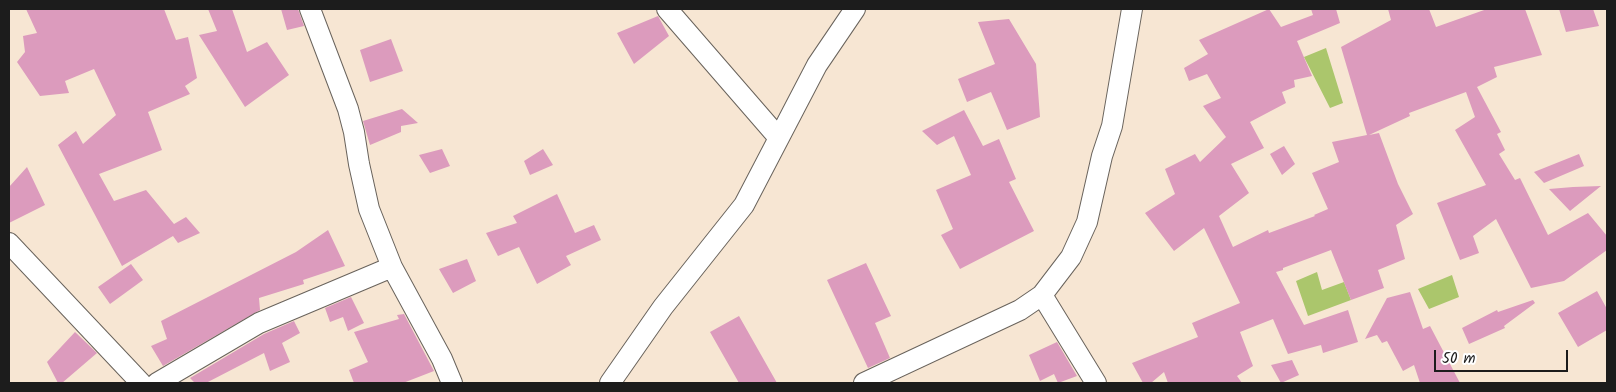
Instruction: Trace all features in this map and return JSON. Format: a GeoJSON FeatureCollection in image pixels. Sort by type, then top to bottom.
{"type":"FeatureCollection","features":[{"type":"Feature","properties":{"kind":"street"},"geometry":{"type":"LineString","coordinates":[[310,9],[348,109],[369,209],[392,267],[442,359],[452,383]]}},
{"type":"Feature","properties":{"kind":"street"},"geometry":{"type":"LineString","coordinates":[[667,9],[778,137]]}},
{"type":"Feature","properties":{"kind":"street"},"geometry":{"type":"LineString","coordinates":[[610,383],[662,307],[744,205],[817,65],[855,9]]}},
{"type":"Feature","properties":{"kind":"street"},"geometry":{"type":"LineString","coordinates":[[864,383],[1020,310],[1042,295],[1071,257],[1087,222],[1102,156],[1112,126],[1132,9]]}},
{"type":"Feature","properties":{"kind":"street"},"geometry":{"type":"LineString","coordinates":[[9,243],[141,383]]}},
{"type":"Feature","properties":{"kind":"street"},"geometry":{"type":"LineString","coordinates":[[157,383],[259,323],[392,267]]}},
{"type":"Feature","properties":{"kind":"street"},"geometry":{"type":"LineString","coordinates":[[1042,295],[1096,383]]}},
{"type":"Feature","properties":{"kind":"green space"},"geometry":{"type":"Polygon","coordinates":[[[1326,48],[1343,103],[1330,108],[1304,57],[1326,48]]]}},
{"type":"Feature","properties":{"kind":"green space"},"geometry":{"type":"Polygon","coordinates":[[[1317,272],[1322,290],[1344,282],[1351,300],[1308,316],[1296,281],[1317,272]]]}},
{"type":"Feature","properties":{"kind":"green space"},"geometry":{"type":"Polygon","coordinates":[[[1452,275],[1459,297],[1429,309],[1418,289],[1452,275]]]}},
{"type":"Feature","properties":{"kind":"building"},"geometry":{"type":"Polygon","coordinates":[[[26,9],[164,9],[176,40],[188,37],[197,78],[185,86],[190,94],[148,112],[162,150],[99,174],[114,201],[146,190],[174,224],[186,217],[200,233],[178,243],[173,236],[122,266],[58,145],[76,131],[83,144],[116,115],[94,69],[65,81],[69,93],[40,96],[17,62],[25,52],[23,36],[37,33],[26,9]]]}},
{"type":"Feature","properties":{"kind":"building"},"geometry":{"type":"Polygon","coordinates":[[[208,9],[232,9],[247,52],[267,42],[289,75],[245,107],[199,35],[217,31],[208,9]]]}},
{"type":"Feature","properties":{"kind":"building"},"geometry":{"type":"Polygon","coordinates":[[[281,9],[298,9],[304,26],[287,30],[281,9]]]}},
{"type":"Feature","properties":{"kind":"building"},"geometry":{"type":"Polygon","coordinates":[[[1269,9],[1281,27],[1313,15],[1311,9],[1336,9],[1340,23],[1297,41],[1312,76],[1294,80],[1295,87],[1282,92],[1286,103],[1250,122],[1264,148],[1231,164],[1249,193],[1219,216],[1233,247],[1268,230],[1269,233],[1315,216],[1328,209],[1312,173],[1339,162],[1332,142],[1367,135],[1341,47],[1391,20],[1388,9],[1429,9],[1436,27],[1487,9],[1525,9],[1542,55],[1494,67],[1497,77],[1477,87],[1501,132],[1497,134],[1505,150],[1499,154],[1515,180],[1520,178],[1548,235],[1588,213],[1607,236],[1607,250],[1564,281],[1531,288],[1496,219],[1473,236],[1479,253],[1460,260],[1437,203],[1486,185],[1455,130],[1475,117],[1466,92],[1409,113],[1410,116],[1369,135],[1379,133],[1398,184],[1413,214],[1396,225],[1405,259],[1378,270],[1384,288],[1351,300],[1331,250],[1276,272],[1304,325],[1348,310],[1358,342],[1323,353],[1321,345],[1288,354],[1273,319],[1240,332],[1253,366],[1237,376],[1242,383],[1168,383],[1164,372],[1151,383],[1143,383],[1132,363],[1198,337],[1192,323],[1240,303],[1204,228],[1174,251],[1145,213],[1175,194],[1165,169],[1195,154],[1200,162],[1226,137],[1203,106],[1221,98],[1207,74],[1189,81],[1184,68],[1208,54],[1199,40],[1269,9]]]}},
{"type":"Feature","properties":{"kind":"building"},"geometry":{"type":"Polygon","coordinates":[[[1559,9],[1593,9],[1599,26],[1566,32],[1559,9]]]}},
{"type":"Feature","properties":{"kind":"building"},"geometry":{"type":"Polygon","coordinates":[[[658,16],[669,36],[634,64],[617,33],[658,16]]]}},
{"type":"Feature","properties":{"kind":"building"},"geometry":{"type":"Polygon","coordinates":[[[1009,19],[1036,64],[1040,117],[1007,130],[991,92],[967,102],[958,79],[995,64],[978,22],[1009,19]]]}},
{"type":"Feature","properties":{"kind":"building"},"geometry":{"type":"Polygon","coordinates":[[[391,39],[403,71],[370,82],[360,50],[391,39]]]}},
{"type":"Feature","properties":{"kind":"building"},"geometry":{"type":"Polygon","coordinates":[[[402,109],[418,123],[401,126],[401,132],[370,145],[363,121],[402,109]]]}},
{"type":"Feature","properties":{"kind":"building"},"geometry":{"type":"Polygon","coordinates":[[[964,110],[983,146],[999,139],[1016,179],[1009,182],[1034,231],[960,269],[941,235],[953,229],[936,190],[971,175],[954,136],[937,145],[922,131],[964,110]]]}},
{"type":"Feature","properties":{"kind":"building"},"geometry":{"type":"Polygon","coordinates":[[[1284,146],[1295,164],[1282,175],[1270,154],[1284,146]]]}},
{"type":"Feature","properties":{"kind":"building"},"geometry":{"type":"Polygon","coordinates":[[[442,149],[450,166],[430,173],[419,155],[442,149]]]}},
{"type":"Feature","properties":{"kind":"building"},"geometry":{"type":"Polygon","coordinates":[[[543,149],[553,165],[530,175],[524,161],[543,149]]]}},
{"type":"Feature","properties":{"kind":"building"},"geometry":{"type":"Polygon","coordinates":[[[1579,154],[1584,166],[1544,183],[1534,172],[1579,154]]]}},
{"type":"Feature","properties":{"kind":"building"},"geometry":{"type":"Polygon","coordinates":[[[27,167],[45,205],[9,223],[9,187],[27,167]]]}},
{"type":"Feature","properties":{"kind":"building"},"geometry":{"type":"Polygon","coordinates":[[[1601,186],[1570,211],[1549,189],[1573,187],[1601,186]]]}},
{"type":"Feature","properties":{"kind":"building"},"geometry":{"type":"Polygon","coordinates":[[[557,194],[575,233],[594,225],[601,240],[566,256],[571,265],[537,284],[519,247],[498,256],[486,233],[517,223],[513,216],[557,194]]]}},
{"type":"Feature","properties":{"kind":"building"},"geometry":{"type":"Polygon","coordinates":[[[328,230],[345,266],[303,280],[304,284],[259,298],[260,310],[163,366],[151,346],[167,339],[161,321],[296,252],[328,230]]]}},
{"type":"Feature","properties":{"kind":"building"},"geometry":{"type":"Polygon","coordinates":[[[467,259],[476,281],[453,293],[439,269],[467,259]]]}},
{"type":"Feature","properties":{"kind":"building"},"geometry":{"type":"Polygon","coordinates":[[[866,263],[891,316],[875,323],[890,358],[868,368],[827,280],[866,263]]]}},
{"type":"Feature","properties":{"kind":"building"},"geometry":{"type":"Polygon","coordinates":[[[131,264],[143,280],[110,304],[98,287],[131,264]]]}},
{"type":"Feature","properties":{"kind":"building"},"geometry":{"type":"Polygon","coordinates":[[[1597,291],[1607,309],[1607,330],[1578,347],[1558,313],[1597,291]]]}},
{"type":"Feature","properties":{"kind":"building"},"geometry":{"type":"Polygon","coordinates":[[[1410,292],[1423,329],[1430,326],[1460,383],[1420,383],[1414,365],[1403,371],[1387,341],[1382,343],[1377,335],[1365,339],[1387,298],[1410,292]]]}},
{"type":"Feature","properties":{"kind":"building"},"geometry":{"type":"Polygon","coordinates":[[[351,297],[364,323],[348,331],[343,317],[330,322],[325,308],[351,297]]]}},
{"type":"Feature","properties":{"kind":"building"},"geometry":{"type":"Polygon","coordinates":[[[1533,300],[1535,303],[1504,326],[1505,328],[1469,344],[1462,328],[1497,310],[1498,312],[1533,300]]]}},
{"type":"Feature","properties":{"kind":"building"},"geometry":{"type":"Polygon","coordinates":[[[404,314],[434,371],[403,383],[354,383],[349,370],[368,362],[354,332],[399,319],[397,315],[404,314]]]}},
{"type":"Feature","properties":{"kind":"building"},"geometry":{"type":"Polygon","coordinates":[[[739,316],[777,383],[739,383],[710,332],[739,316]]]}},
{"type":"Feature","properties":{"kind":"building"},"geometry":{"type":"Polygon","coordinates":[[[294,321],[300,333],[282,343],[290,362],[270,371],[264,353],[206,383],[195,383],[190,378],[264,334],[294,321]]]}},
{"type":"Feature","properties":{"kind":"building"},"geometry":{"type":"Polygon","coordinates":[[[75,332],[97,353],[62,383],[58,383],[47,362],[75,332]]]}},
{"type":"Feature","properties":{"kind":"building"},"geometry":{"type":"Polygon","coordinates":[[[1057,342],[1077,376],[1058,383],[1054,374],[1040,381],[1029,355],[1057,342]]]}},
{"type":"Feature","properties":{"kind":"building"},"geometry":{"type":"Polygon","coordinates":[[[1292,360],[1299,375],[1281,383],[1271,365],[1292,360]]]}}]}
